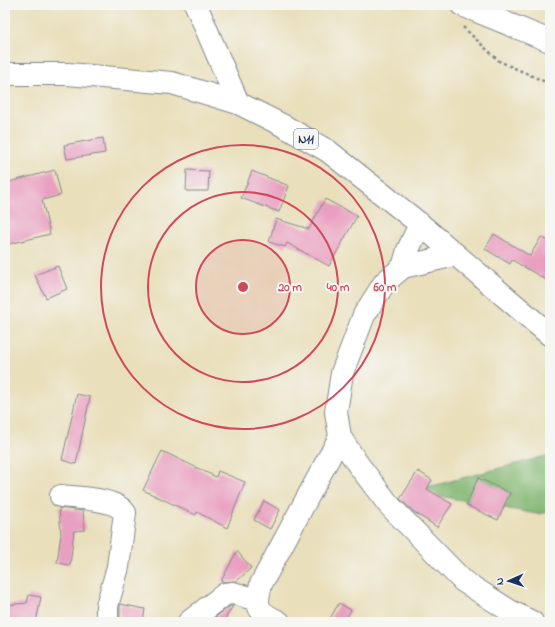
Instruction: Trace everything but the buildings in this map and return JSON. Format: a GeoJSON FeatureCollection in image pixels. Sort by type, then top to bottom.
{"type":"FeatureCollection","features":[{"type":"Feature","properties":{"kind":"main road"},"geometry":{"type":"LineString","coordinates":[[196,5],[238,103]]}},
{"type":"Feature","properties":{"kind":"main road"},"geometry":{"type":"LineString","coordinates":[[462,15],[550,41]]}},
{"type":"Feature","properties":{"kind":"main road","name":"N11"},"geometry":{"type":"LineString","coordinates":[[5,74],[68,74],[172,84],[238,103],[282,124],[328,151],[420,224],[550,335]]}},
{"type":"Feature","properties":{"kind":"main road"},"geometry":{"type":"LineString","coordinates":[[403,268],[408,250],[420,224]]}},
{"type":"Feature","properties":{"kind":"main road"},"geometry":{"type":"LineString","coordinates":[[455,255],[403,268],[385,282],[364,315],[342,373],[336,412],[340,437],[357,463],[389,505],[463,581],[510,612],[532,622]]}},
{"type":"Feature","properties":{"kind":"main road"},"geometry":{"type":"LineString","coordinates":[[278,622],[262,613],[258,608],[257,600],[261,584],[340,437]]}},
{"type":"Feature","properties":{"kind":"main road"},"geometry":{"type":"LineString","coordinates":[[61,496],[114,503],[122,506],[125,513],[118,567],[107,606],[106,622]]}},
{"type":"Feature","properties":{"kind":"main road"},"geometry":{"type":"LineString","coordinates":[[189,622],[225,594],[233,593],[257,600]]}},
{"type":"Feature","properties":{"kind":"path"},"geometry":{"type":"LineString","coordinates":[[462,15],[499,61],[550,84]]}},
{"type":"Feature","properties":{"kind":"green space"},"geometry":{"type":"Polygon","coordinates":[[[550,455],[550,512],[537,514],[413,491],[550,455]]]}}]}
